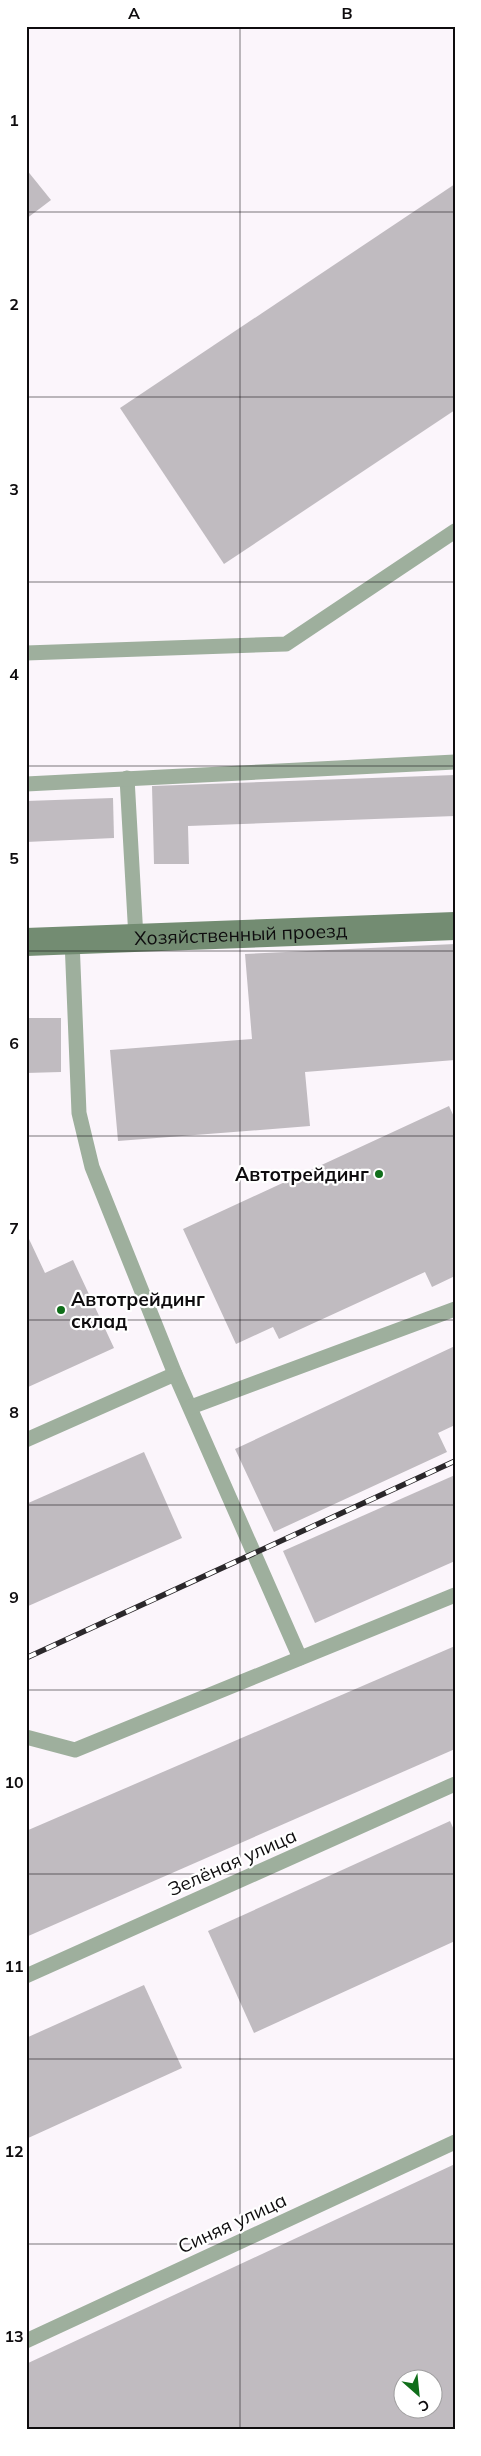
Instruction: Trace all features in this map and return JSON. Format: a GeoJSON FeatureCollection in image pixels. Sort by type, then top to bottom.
{"type":"FeatureCollection","features":[{"type":"Feature","properties":{"kind":"street","name":"Хозяйственный проезд"},"geometry":{"type":"LineString","coordinates":[[26,942],[455,926]]}},
{"type":"Feature","properties":{"kind":"lane"},"geometry":{"type":"LineString","coordinates":[[26,653],[286,644],[455,531]]}},
{"type":"Feature","properties":{"kind":"lane"},"geometry":{"type":"LineString","coordinates":[[26,784],[455,762]]}},
{"type":"Feature","properties":{"kind":"lane"},"geometry":{"type":"LineString","coordinates":[[127,778],[136,938]]}},
{"type":"Feature","properties":{"kind":"lane"},"geometry":{"type":"LineString","coordinates":[[72,940],[79,1113],[92,1167],[175,1374],[300,1658]]}},
{"type":"Feature","properties":{"kind":"lane"},"geometry":{"type":"LineString","coordinates":[[191,1407],[455,1310]]}},
{"type":"Feature","properties":{"kind":"lane"},"geometry":{"type":"LineString","coordinates":[[26,1440],[175,1374]]}},
{"type":"Feature","properties":{"kind":"lane"},"geometry":{"type":"LineString","coordinates":[[26,1736],[76,1750],[455,1596]]}},
{"type":"Feature","properties":{"kind":"lane","name":"Зелёная улица"},"geometry":{"type":"LineString","coordinates":[[26,1976],[455,1784]]}},
{"type":"Feature","properties":{"kind":"lane","name":"Синяя улица"},"geometry":{"type":"LineString","coordinates":[[26,2341],[455,2142]]}},
{"type":"Feature","properties":{"kind":"building"},"geometry":{"type":"Polygon","coordinates":[[[26,169],[51,200],[26,219],[26,169]]]}},
{"type":"Feature","properties":{"kind":"building"},"geometry":{"type":"Polygon","coordinates":[[[455,184],[455,410],[224,564],[120,408],[455,184]]]}},
{"type":"Feature","properties":{"kind":"building"},"geometry":{"type":"Polygon","coordinates":[[[455,775],[455,816],[188,826],[189,864],[154,864],[152,786],[455,775]]]}},
{"type":"Feature","properties":{"kind":"building"},"geometry":{"type":"Polygon","coordinates":[[[113,798],[114,838],[26,842],[26,801],[113,798]]]}},
{"type":"Feature","properties":{"kind":"building"},"geometry":{"type":"Polygon","coordinates":[[[455,944],[455,1060],[305,1072],[310,1126],[118,1141],[110,1050],[252,1039],[245,954],[455,944]]]}},
{"type":"Feature","properties":{"kind":"building"},"geometry":{"type":"Polygon","coordinates":[[[26,1018],[61,1018],[61,1072],[26,1073],[26,1018]]]}},
{"type":"Feature","properties":{"kind":"building","name":"Автотрейдинг"},"geometry":{"type":"Polygon","coordinates":[[[449,1106],[455,1119],[455,1276],[432,1287],[425,1272],[279,1339],[273,1327],[236,1344],[183,1229],[449,1106]]]}},
{"type":"Feature","properties":{"kind":"building","name":"Автотрейдинг склад"},"geometry":{"type":"Polygon","coordinates":[[[29,1239],[45,1273],[73,1260],[114,1348],[26,1388],[26,1240],[29,1239]]]}},
{"type":"Feature","properties":{"kind":"building"},"geometry":{"type":"Polygon","coordinates":[[[455,1346],[455,1425],[438,1433],[447,1452],[274,1532],[235,1449],[455,1346]]]}},
{"type":"Feature","properties":{"kind":"building"},"geometry":{"type":"Polygon","coordinates":[[[144,1452],[182,1538],[26,1607],[26,1504],[144,1452]]]}},
{"type":"Feature","properties":{"kind":"building"},"geometry":{"type":"Polygon","coordinates":[[[455,1475],[455,1561],[315,1623],[283,1551],[455,1475]]]}},
{"type":"Feature","properties":{"kind":"building"},"geometry":{"type":"Polygon","coordinates":[[[455,1646],[455,1749],[26,1937],[26,1831],[455,1646]]]}},
{"type":"Feature","properties":{"kind":"building"},"geometry":{"type":"Polygon","coordinates":[[[450,1821],[455,1832],[455,1941],[254,2033],[208,1931],[450,1821]]]}},
{"type":"Feature","properties":{"kind":"building"},"geometry":{"type":"Polygon","coordinates":[[[144,1985],[182,2068],[26,2139],[26,2038],[144,1985]]]}},
{"type":"Feature","properties":{"kind":"building"},"geometry":{"type":"Polygon","coordinates":[[[455,2164],[455,2430],[26,2430],[26,2364],[455,2164]]]}},
{"type":"Feature","properties":{"kind":"railway"},"geometry":{"type":"LineString","coordinates":[[26,1658],[455,1461]]}},
{"type":"Feature","properties":{"kind":"place","name":"Автотрейдинг"},"geometry":{"type":"Point","coordinates":[379,1174]}},
{"type":"Feature","properties":{"kind":"place","name":"Автотрейдинг склад"},"geometry":{"type":"Point","coordinates":[61,1310]}}]}
